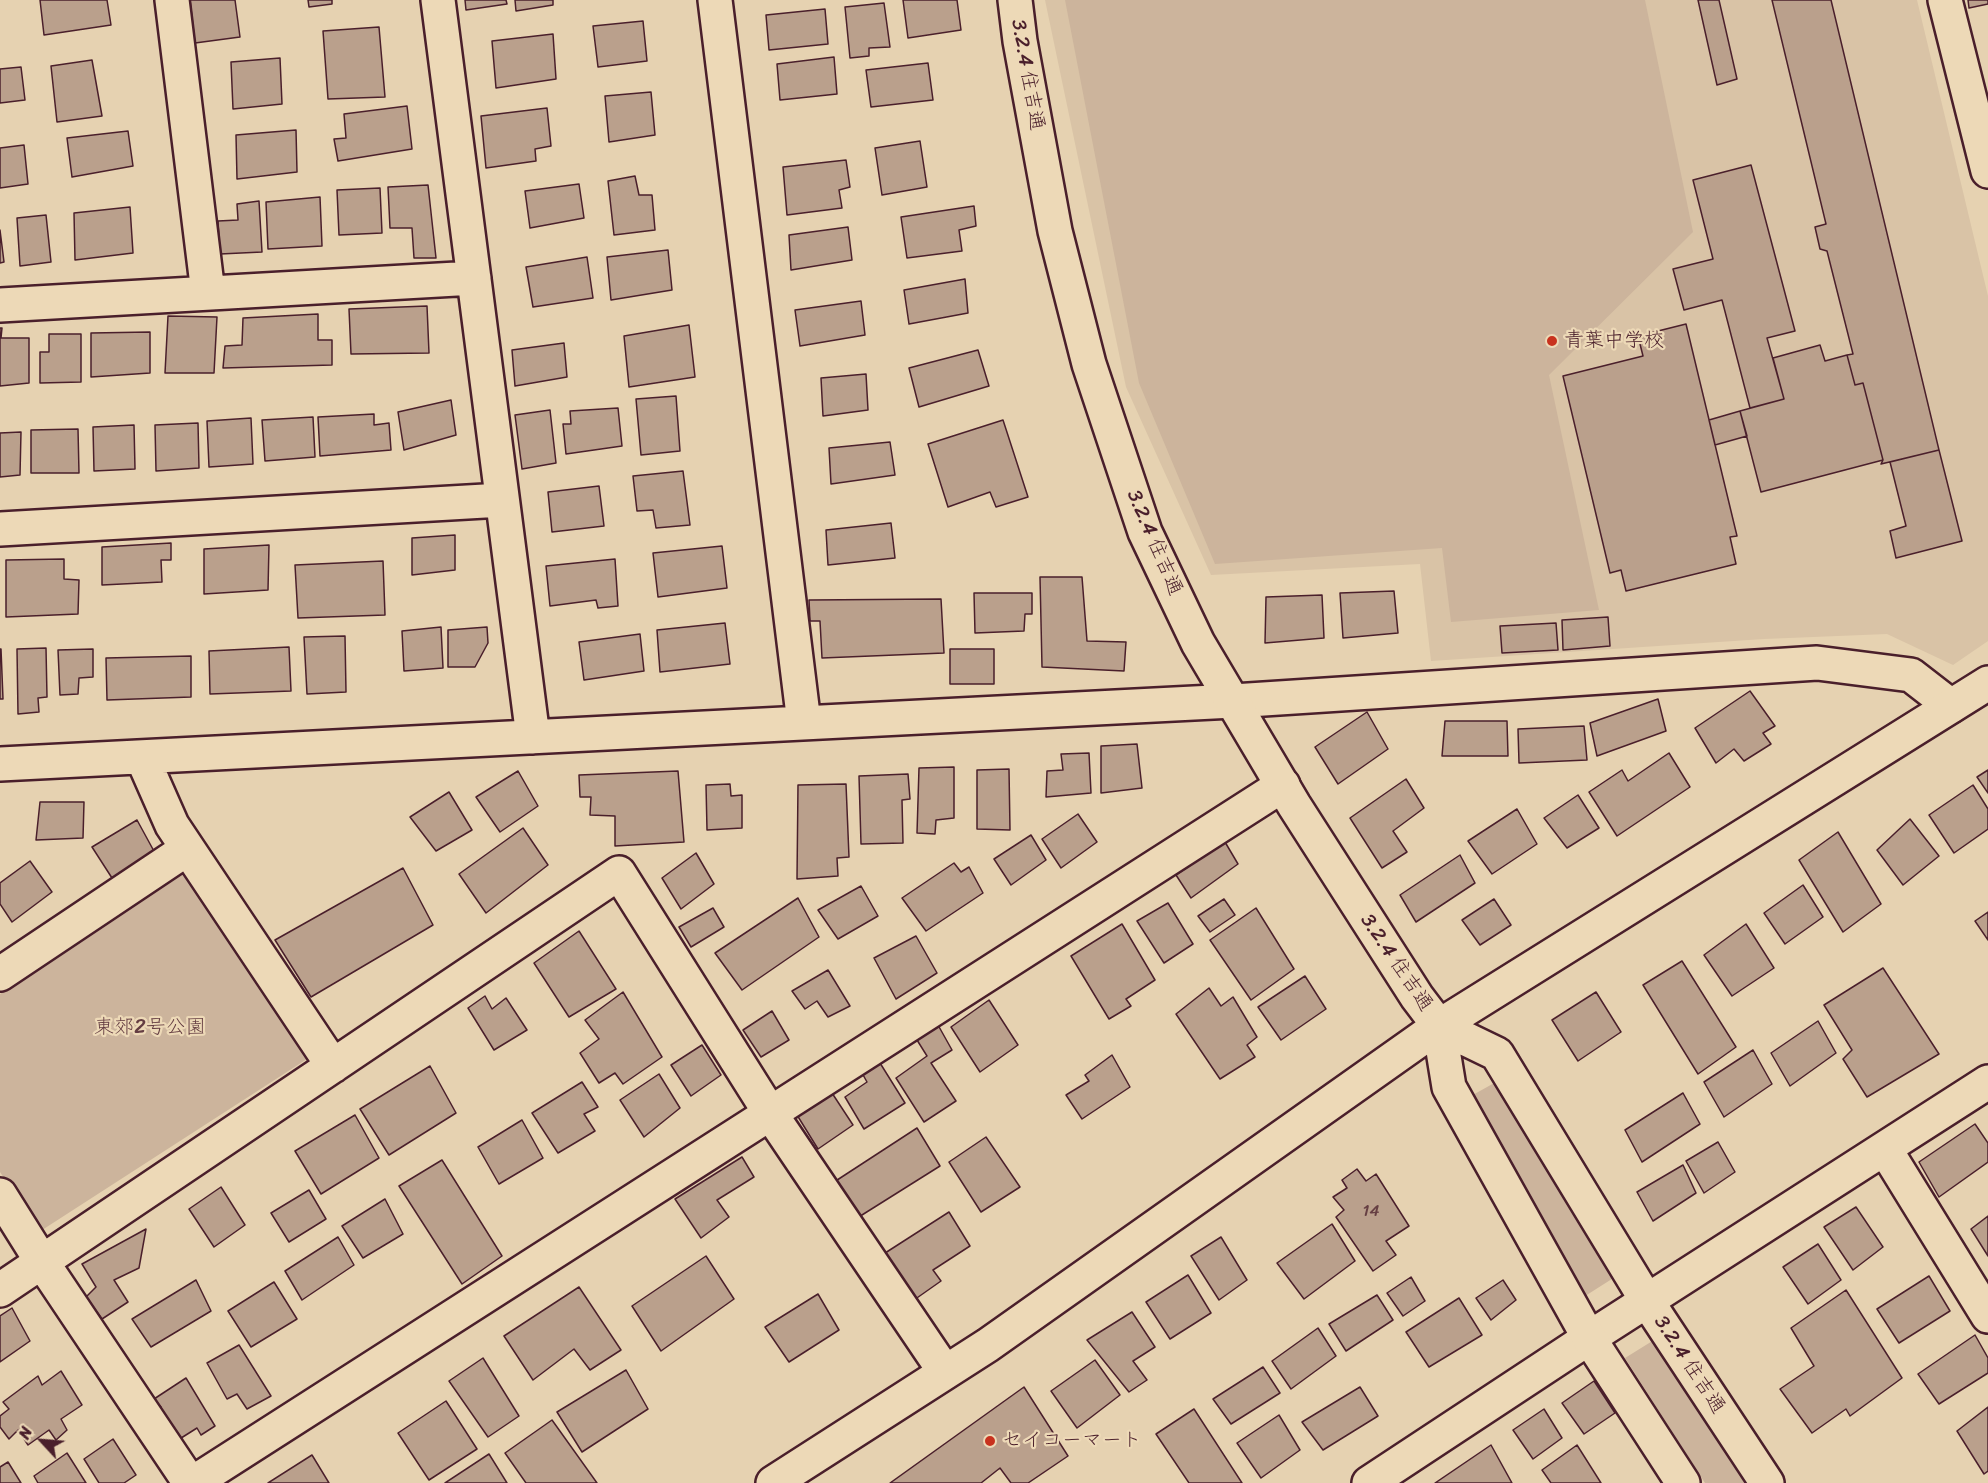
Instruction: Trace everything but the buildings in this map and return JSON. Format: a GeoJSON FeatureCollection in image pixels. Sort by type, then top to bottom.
{"type":"FeatureCollection","features":[{"type":"Feature","properties":{"kind":"street"},"geometry":{"type":"LineString","coordinates":[[172,0],[207,293]]}},
{"type":"Feature","properties":{"kind":"street"},"geometry":{"type":"LineString","coordinates":[[438,0],[533,737]]}},
{"type":"Feature","properties":{"kind":"street"},"geometry":{"type":"LineString","coordinates":[[715,0],[804,723]]}},
{"type":"Feature","properties":{"kind":"street","name":"3.2.4 住吉通"},"geometry":{"type":"LineString","coordinates":[[1015,0],[1020,41],[1055,231],[1089,364],[1145,532],[1198,643],[1282,785],[1417,997],[1439,1026],[1497,1054],[1647,1301],[1767,1483]]}},
{"type":"Feature","properties":{"kind":"street"},"geometry":{"type":"LineString","coordinates":[[1945,0],[1977,73],[1988,171]]}},
{"type":"Feature","properties":{"kind":"street"},"geometry":{"type":"LineString","coordinates":[[0,305],[474,278]]}},
{"type":"Feature","properties":{"kind":"street"},"geometry":{"type":"LineString","coordinates":[[0,530],[502,500]]}},
{"type":"Feature","properties":{"kind":"street"},"geometry":{"type":"LineString","coordinates":[[0,764],[1233,701],[1817,663],[1911,675],[1951,706]]}},
{"type":"Feature","properties":{"kind":"street"},"geometry":{"type":"LineString","coordinates":[[773,1483],[988,1345],[1439,1026],[1988,683]]}},
{"type":"Feature","properties":{"kind":"street"},"geometry":{"type":"LineString","coordinates":[[142,757],[172,825],[333,1066]]}},
{"type":"Feature","properties":{"kind":"street"},"geometry":{"type":"LineString","coordinates":[[0,1196],[192,1483],[1282,785]]}},
{"type":"Feature","properties":{"kind":"street"},"geometry":{"type":"LineString","coordinates":[[0,974],[188,849]]}},
{"type":"Feature","properties":{"kind":"street"},"geometry":{"type":"LineString","coordinates":[[0,1290],[619,873],[770,1113],[945,1372]]}},
{"type":"Feature","properties":{"kind":"street","name":"3.2.4 住吉通"},"geometry":{"type":"LineString","coordinates":[[1439,1026],[1449,1087],[1589,1338],[1683,1483]]}},
{"type":"Feature","properties":{"kind":"street"},"geometry":{"type":"LineString","coordinates":[[1369,1483],[1589,1338],[1988,1082]]}},
{"type":"Feature","properties":{"kind":"street"},"geometry":{"type":"LineString","coordinates":[[1885,1149],[1988,1316]]}},
{"type":"Feature","properties":{"kind":"shaded area","name":"青葉中学校"},"geometry":{"type":"Polygon","coordinates":[[[1045,0],[1917,0],[1988,296],[1988,641],[1953,665],[1887,634],[1764,639],[1431,661],[1420,564],[1211,575],[1126,387],[1045,0]]]}},
{"type":"Feature","properties":{"kind":"green space"},"geometry":{"type":"Polygon","coordinates":[[[1065,0],[1645,0],[1693,232],[1549,375],[1599,610],[1451,622],[1442,548],[1215,564],[1139,383],[1065,0]]]}},
{"type":"Feature","properties":{"kind":"green space","name":"東郊2号公園"},"geometry":{"type":"Polygon","coordinates":[[[186,867],[307,1059],[39,1232],[0,1172],[0,994],[186,867]]]}},
{"type":"Feature","properties":{"kind":"green space"},"geometry":{"type":"Polygon","coordinates":[[[1496,1082],[1615,1277],[1582,1298],[1471,1096],[1496,1082]]]}},
{"type":"Feature","properties":{"kind":"green space"},"geometry":{"type":"Polygon","coordinates":[[[1654,1340],[1747,1483],[1705,1483],[1625,1358],[1654,1340]]]}},
{"type":"Feature","properties":{"kind":"place","name":"青葉中学校"},"geometry":{"type":"Point","coordinates":[1552,341]}},
{"type":"Feature","properties":{"kind":"place","name":"セイコーマート"},"geometry":{"type":"Point","coordinates":[990,1441]}}]}
